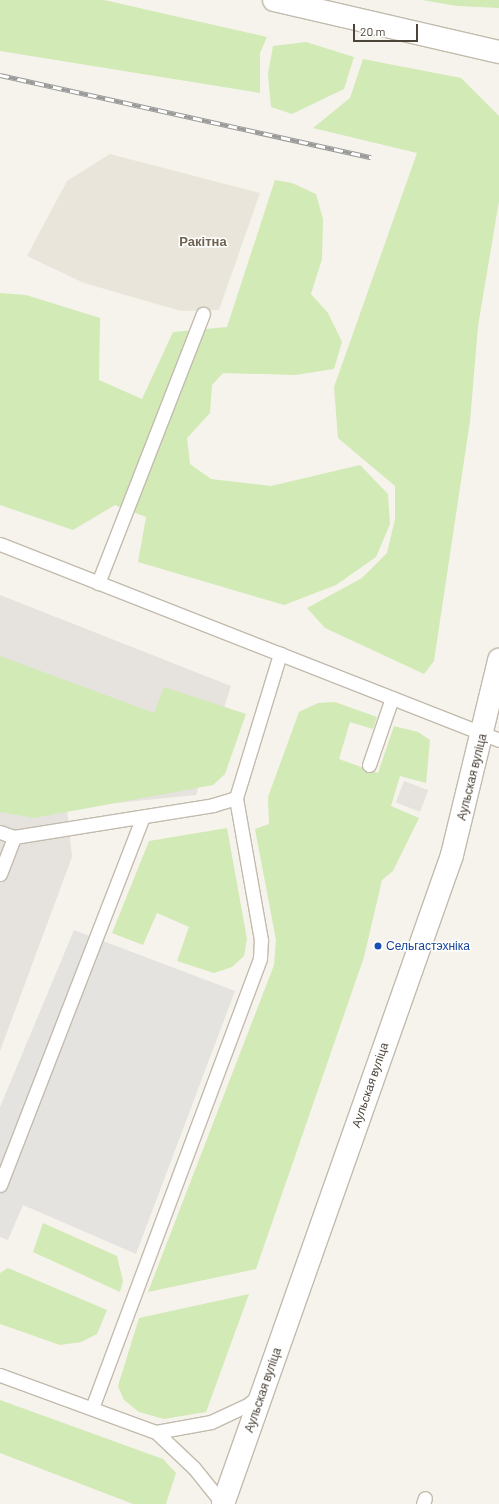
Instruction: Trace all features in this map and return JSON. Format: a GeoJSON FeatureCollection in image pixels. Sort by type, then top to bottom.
{"type":"FeatureCollection","features":[{"type":"Feature","properties":{"kind":"street"},"geometry":{"type":"LineString","coordinates":[[274,0],[499,52]]}},
{"type":"Feature","properties":{"kind":"street","name":"Аульская вуліца"},"geometry":{"type":"LineString","coordinates":[[223,1504],[452,854],[491,736],[499,660]]}},
{"type":"Feature","properties":{"kind":"lane"},"geometry":{"type":"LineString","coordinates":[[98,583],[203,314]]}},
{"type":"Feature","properties":{"kind":"lane"},"geometry":{"type":"LineString","coordinates":[[0,544],[491,736]]}},
{"type":"Feature","properties":{"kind":"lane"},"geometry":{"type":"LineString","coordinates":[[92,1408],[260,958],[261,940],[236,798],[280,654]]}},
{"type":"Feature","properties":{"kind":"lane"},"geometry":{"type":"LineString","coordinates":[[369,765],[392,698]]}},
{"type":"Feature","properties":{"kind":"lane"},"geometry":{"type":"LineString","coordinates":[[0,832],[14,837],[142,818],[236,798]]}},
{"type":"Feature","properties":{"kind":"lane"},"geometry":{"type":"LineString","coordinates":[[0,1185],[142,818]]}},
{"type":"Feature","properties":{"kind":"lane"},"geometry":{"type":"LineString","coordinates":[[0,874],[14,837]]}},
{"type":"Feature","properties":{"kind":"lane"},"geometry":{"type":"LineString","coordinates":[[0,1375],[156,1432],[194,1468],[223,1504]]}},
{"type":"Feature","properties":{"kind":"lane"},"geometry":{"type":"LineString","coordinates":[[156,1432],[210,1422],[246,1406],[262,1393]]}},
{"type":"Feature","properties":{"kind":"shaded area"},"geometry":{"type":"Polygon","coordinates":[[[110,154],[260,193],[219,310],[181,311],[84,283],[27,256],[67,181],[110,154]]]}},
{"type":"Feature","properties":{"kind":"shaded area"},"geometry":{"type":"Polygon","coordinates":[[[0,595],[231,686],[196,795],[67,808],[72,857],[0,1051],[0,595]]]}},
{"type":"Feature","properties":{"kind":"shaded area"},"geometry":{"type":"Polygon","coordinates":[[[404,781],[428,790],[420,812],[396,802],[404,781]]]}},
{"type":"Feature","properties":{"kind":"shaded area"},"geometry":{"type":"Polygon","coordinates":[[[74,930],[235,991],[136,1254],[23,1205],[8,1240],[0,1237],[0,1107],[74,930]]]}},
{"type":"Feature","properties":{"kind":"green space"},"geometry":{"type":"Polygon","coordinates":[[[0,0],[104,0],[267,37],[260,53],[260,93],[0,51],[0,0]]]}},
{"type":"Feature","properties":{"kind":"green space"},"geometry":{"type":"Polygon","coordinates":[[[422,0],[499,0],[499,8],[457,6],[422,0]]]}},
{"type":"Feature","properties":{"kind":"green space"},"geometry":{"type":"Polygon","coordinates":[[[306,42],[354,57],[344,89],[292,114],[271,107],[268,74],[273,46],[306,42]]]}},
{"type":"Feature","properties":{"kind":"green space"},"geometry":{"type":"Polygon","coordinates":[[[363,59],[461,78],[499,116],[499,201],[478,326],[470,421],[434,661],[424,674],[325,628],[307,608],[362,578],[387,553],[395,519],[395,486],[338,438],[334,387],[417,153],[313,128],[350,98],[363,59]]]}},
{"type":"Feature","properties":{"kind":"green space"},"geometry":{"type":"Polygon","coordinates":[[[275,180],[292,183],[316,194],[323,219],[322,259],[311,294],[328,313],[342,342],[334,369],[295,375],[223,373],[212,385],[210,413],[187,438],[190,464],[211,479],[271,486],[360,465],[388,494],[390,524],[376,557],[336,585],[284,605],[138,562],[146,517],[115,505],[73,530],[0,505],[0,293],[26,295],[100,318],[99,380],[142,399],[173,332],[227,327],[275,180]]]}},
{"type":"Feature","properties":{"kind":"green space"},"geometry":{"type":"Polygon","coordinates":[[[0,656],[154,713],[164,687],[246,714],[225,774],[213,785],[34,818],[0,812],[0,656]]]}},
{"type":"Feature","properties":{"kind":"green space"},"geometry":{"type":"Polygon","coordinates":[[[335,702],[377,717],[373,729],[350,722],[339,759],[378,773],[394,726],[418,732],[430,740],[426,783],[400,776],[391,806],[419,818],[393,871],[382,880],[364,957],[256,1269],[148,1292],[274,965],[276,940],[255,829],[269,824],[268,797],[299,712],[318,703],[335,702]]]}},
{"type":"Feature","properties":{"kind":"green space"},"geometry":{"type":"Polygon","coordinates":[[[227,828],[247,939],[244,956],[232,967],[214,973],[177,961],[189,927],[157,913],[143,945],[112,933],[149,841],[227,828]]]}},
{"type":"Feature","properties":{"kind":"green space"},"geometry":{"type":"Polygon","coordinates":[[[43,1223],[117,1256],[123,1281],[120,1292],[33,1252],[43,1223]]]}},
{"type":"Feature","properties":{"kind":"green space"},"geometry":{"type":"Polygon","coordinates":[[[8,1268],[107,1310],[97,1334],[81,1342],[60,1345],[0,1324],[0,1273],[8,1268]]]}},
{"type":"Feature","properties":{"kind":"green space"},"geometry":{"type":"Polygon","coordinates":[[[249,1294],[206,1412],[164,1419],[139,1412],[124,1400],[118,1386],[139,1318],[249,1294]]]}},
{"type":"Feature","properties":{"kind":"green space"},"geometry":{"type":"Polygon","coordinates":[[[0,1400],[163,1459],[176,1473],[166,1504],[133,1504],[0,1453],[0,1400]]]}},
{"type":"Feature","properties":{"kind":"railway"},"geometry":{"type":"LineString","coordinates":[[0,75],[371,157]]}},
{"type":"Feature","properties":{"kind":"place","name":"Сельгастэхніка"},"geometry":{"type":"Point","coordinates":[378,946]}},
{"type":"Feature","properties":{"kind":"district","name":"Ракітна"},"geometry":{"type":"Point","coordinates":[203,241]}}]}
